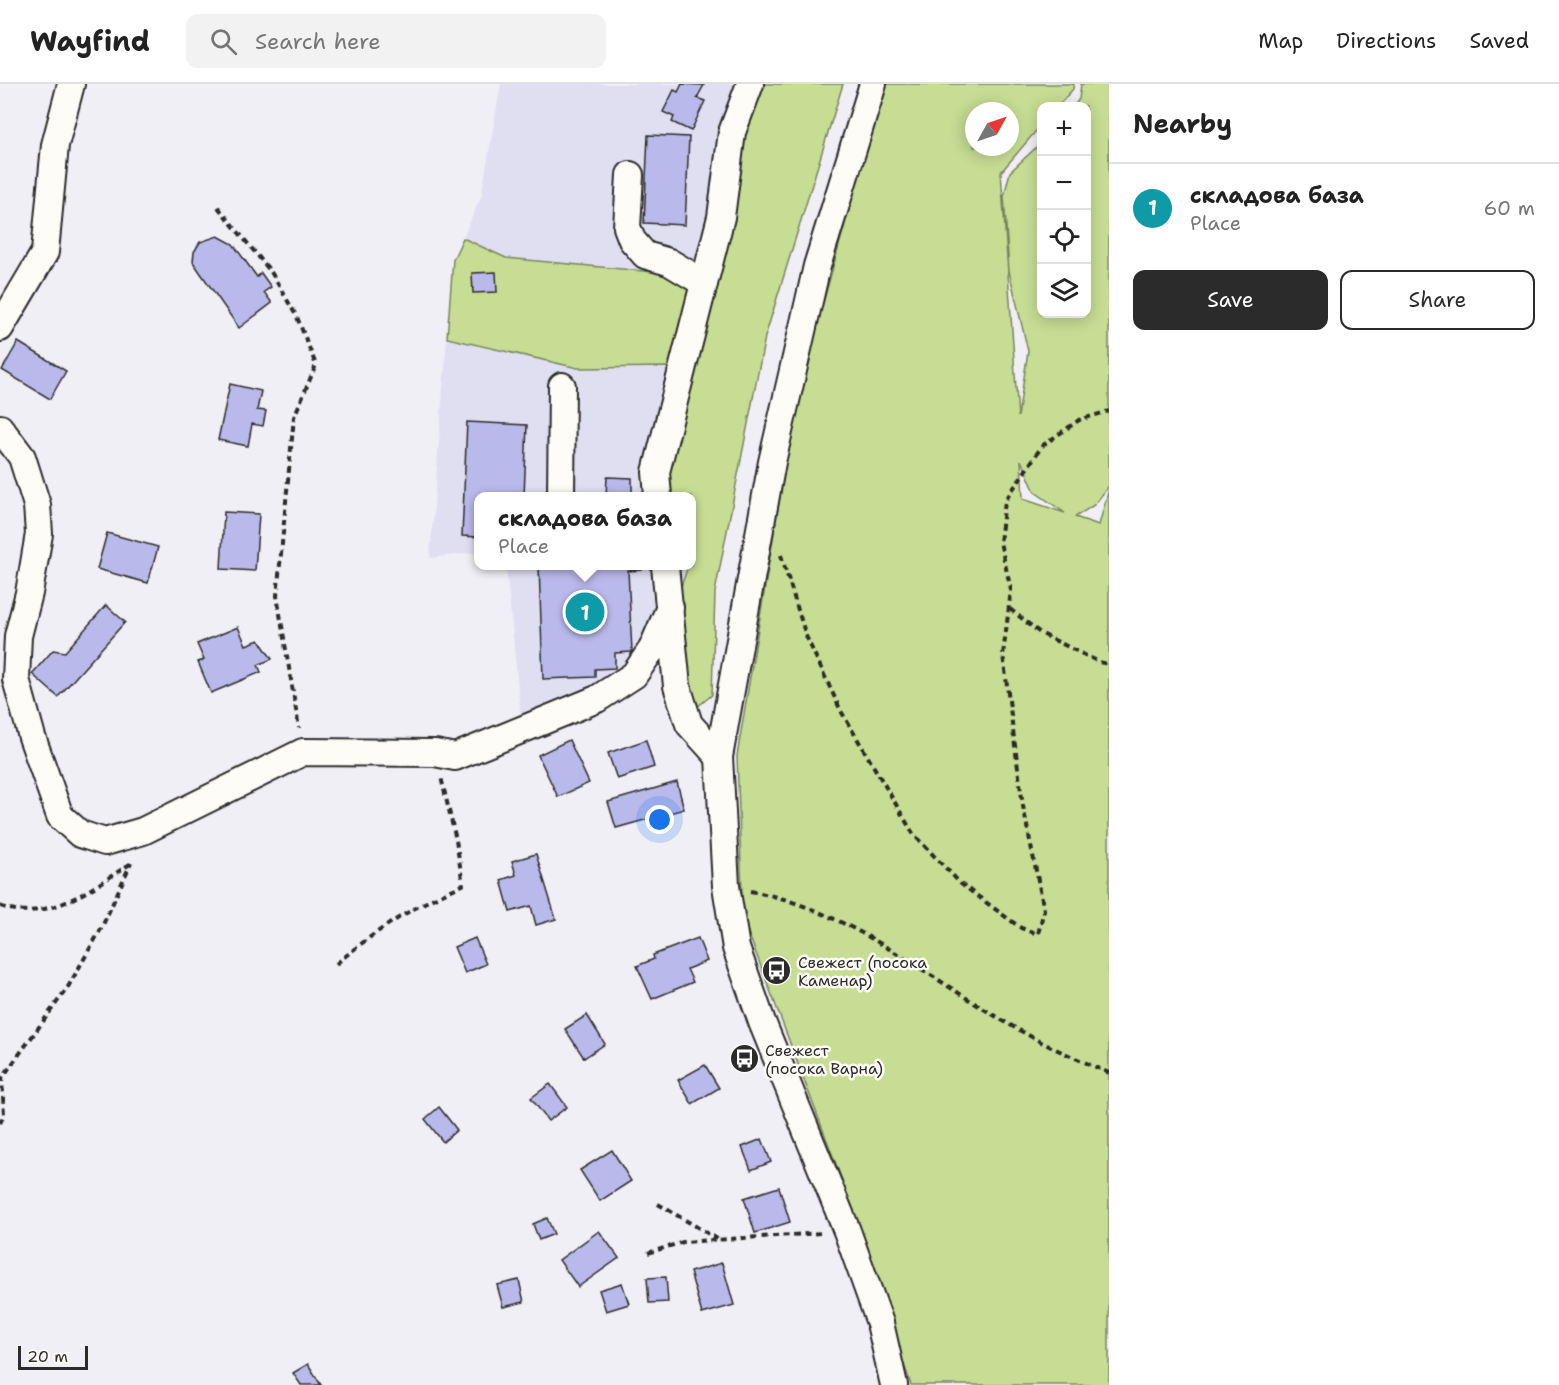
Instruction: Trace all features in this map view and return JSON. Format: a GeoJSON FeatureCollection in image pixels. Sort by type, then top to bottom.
{"type":"FeatureCollection","features":[{"type":"Feature","properties":{"kind":"street"},"geometry":{"type":"LineString","coordinates":[[0,328],[45,252],[55,145],[71,84]]}},
{"type":"Feature","properties":{"kind":"street"},"geometry":{"type":"LineString","coordinates":[[658,492],[656,472],[720,217],[732,132],[750,84]]}},
{"type":"Feature","properties":{"kind":"street"},"geometry":{"type":"LineString","coordinates":[[873,84],[817,266],[772,462],[719,757],[726,886],[736,948],[762,1022],[847,1231],[880,1323],[894,1385]]}},
{"type":"Feature","properties":{"kind":"street"},"geometry":{"type":"LineString","coordinates":[[630,176],[627,227],[632,240],[645,255],[669,262],[704,283]]}},
{"type":"Feature","properties":{"kind":"street"},"geometry":{"type":"LineString","coordinates":[[561,492],[562,386]]}},
{"type":"Feature","properties":{"kind":"street"},"geometry":{"type":"LineString","coordinates":[[0,428],[22,457],[37,505],[39,534],[29,593],[18,636],[16,679],[32,737],[60,816],[80,834],[105,842],[143,831],[303,752],[435,753],[455,757],[597,699],[634,675],[652,649],[670,607]]}},
{"type":"Feature","properties":{"kind":"street"},"geometry":{"type":"LineString","coordinates":[[666,570],[677,686],[689,724],[719,757]]}},
{"type":"Feature","properties":{"kind":"path"},"geometry":{"type":"LineString","coordinates":[[218,207],[271,272],[297,317],[316,365],[294,417],[282,524],[277,596],[303,752]]}},
{"type":"Feature","properties":{"kind":"path"},"geometry":{"type":"LineString","coordinates":[[781,548],[806,636],[841,711],[914,835],[962,884],[1021,928],[1038,934],[1044,910],[1023,806],[1003,655],[1011,590],[1000,542],[1005,501],[1042,446],[1079,420],[1109,411]]}},
{"type":"Feature","properties":{"kind":"path"},"geometry":{"type":"LineString","coordinates":[[1010,609],[1040,633],[1099,662],[1109,664]]}},
{"type":"Feature","properties":{"kind":"path"},"geometry":{"type":"LineString","coordinates":[[336,964],[368,938],[428,898],[463,885],[456,840],[441,776],[444,762],[455,757]]}},
{"type":"Feature","properties":{"kind":"path"},"geometry":{"type":"LineString","coordinates":[[0,1123],[4,1115],[2,1078],[68,987],[101,929],[143,831]]}},
{"type":"Feature","properties":{"kind":"path"},"geometry":{"type":"LineString","coordinates":[[0,906],[37,912],[80,896],[131,863]]}},
{"type":"Feature","properties":{"kind":"path"},"geometry":{"type":"LineString","coordinates":[[726,886],[776,896],[836,921],[921,968],[1030,1036],[1109,1072]]}},
{"type":"Feature","properties":{"kind":"path"},"geometry":{"type":"LineString","coordinates":[[658,1204],[719,1240]]}},
{"type":"Feature","properties":{"kind":"path"},"geometry":{"type":"LineString","coordinates":[[648,1253],[683,1242],[847,1231]]}},
{"type":"Feature","properties":{"kind":"shaded area"},"geometry":{"type":"Polygon","coordinates":[[[501,84],[758,84],[658,492],[474,492],[474,552],[430,558],[453,260],[481,197],[501,84]]]}},
{"type":"Feature","properties":{"kind":"shaded area"},"geometry":{"type":"Polygon","coordinates":[[[506,570],[686,570],[661,642],[631,670],[522,728],[506,570]]]}},
{"type":"Feature","properties":{"kind":"green space"},"geometry":{"type":"Polygon","coordinates":[[[760,84],[843,84],[765,337],[715,592],[712,695],[692,711],[662,643],[687,570],[696,570],[696,492],[658,492],[674,367],[578,368],[447,338],[453,260],[463,238],[506,258],[664,273],[693,293],[760,84]]]}},
{"type":"Feature","properties":{"kind":"green space"},"geometry":{"type":"Polygon","coordinates":[[[884,84],[1074,84],[1073,89],[1062,102],[1037,102],[1037,130],[1019,151],[1019,102],[965,102],[965,156],[1015,156],[1001,172],[1018,417],[1028,351],[1009,271],[1004,196],[1010,172],[1037,147],[1037,318],[1091,318],[1091,102],[1077,102],[1081,84],[1109,84],[1109,486],[1094,505],[1075,517],[1099,525],[1109,489],[1109,1385],[911,1385],[842,1180],[743,919],[737,756],[796,400],[884,84]],[[1021,460],[1023,499],[1065,513],[1035,492],[1021,460]]]}},
{"type":"Feature","properties":{"kind":"building"},"geometry":{"type":"Polygon","coordinates":[[[682,84],[704,85],[697,98],[705,101],[691,131],[672,122],[674,117],[663,112],[674,90],[678,92],[682,84]]]}},
{"type":"Feature","properties":{"kind":"building"},"geometry":{"type":"Polygon","coordinates":[[[648,135],[689,137],[685,225],[644,223],[648,135]]]}},
{"type":"Feature","properties":{"kind":"building"},"geometry":{"type":"Polygon","coordinates":[[[218,236],[233,244],[257,277],[261,273],[271,287],[264,292],[272,303],[239,328],[193,262],[194,252],[200,242],[218,236]]]}},
{"type":"Feature","properties":{"kind":"building"},"geometry":{"type":"Polygon","coordinates":[[[496,272],[497,292],[473,293],[472,273],[496,272]]]}},
{"type":"Feature","properties":{"kind":"building"},"geometry":{"type":"Polygon","coordinates":[[[18,342],[66,371],[50,399],[2,370],[18,342]]]}},
{"type":"Feature","properties":{"kind":"building"},"geometry":{"type":"Polygon","coordinates":[[[230,384],[261,391],[257,410],[266,411],[263,426],[252,424],[248,446],[218,440],[230,384]]]}},
{"type":"Feature","properties":{"kind":"building"},"geometry":{"type":"Polygon","coordinates":[[[467,422],[527,425],[524,492],[474,492],[474,537],[462,536],[467,422]]]}},
{"type":"Feature","properties":{"kind":"building"},"geometry":{"type":"Polygon","coordinates":[[[607,477],[632,478],[632,492],[606,492],[607,477]]]}},
{"type":"Feature","properties":{"kind":"building"},"geometry":{"type":"Polygon","coordinates":[[[224,512],[259,514],[255,571],[221,569],[224,512]]]}},
{"type":"Feature","properties":{"kind":"building"},"geometry":{"type":"Polygon","coordinates":[[[107,533],[158,547],[148,583],[97,569],[107,533]]]}},
{"type":"Feature","properties":{"kind":"building"},"geometry":{"type":"Polygon","coordinates":[[[539,570],[642,570],[628,571],[632,652],[615,653],[615,668],[595,669],[595,677],[543,679],[539,570]]]}},
{"type":"Feature","properties":{"kind":"building"},"geometry":{"type":"Polygon","coordinates":[[[106,605],[125,622],[58,697],[32,674],[53,650],[65,652],[106,605]]]}},
{"type":"Feature","properties":{"kind":"building"},"geometry":{"type":"Polygon","coordinates":[[[238,627],[246,645],[259,640],[272,659],[258,665],[261,672],[211,693],[198,662],[204,660],[197,644],[238,627]]]}},
{"type":"Feature","properties":{"kind":"building"},"geometry":{"type":"Polygon","coordinates":[[[569,740],[589,783],[558,797],[538,755],[569,740]]]}},
{"type":"Feature","properties":{"kind":"building"},"geometry":{"type":"Polygon","coordinates":[[[646,740],[654,767],[617,779],[608,753],[646,740]]]}},
{"type":"Feature","properties":{"kind":"building"},"geometry":{"type":"Polygon","coordinates":[[[677,782],[684,809],[616,828],[608,802],[677,782]]]}},
{"type":"Feature","properties":{"kind":"building"},"geometry":{"type":"Polygon","coordinates":[[[536,854],[556,919],[536,925],[531,906],[510,912],[501,880],[516,875],[512,861],[536,854]]]}},
{"type":"Feature","properties":{"kind":"building"},"geometry":{"type":"Polygon","coordinates":[[[475,938],[486,964],[465,973],[454,947],[475,938]]]}},
{"type":"Feature","properties":{"kind":"building"},"geometry":{"type":"Polygon","coordinates":[[[698,938],[707,961],[687,969],[693,982],[652,999],[637,966],[654,959],[653,955],[698,938]]]}},
{"type":"Feature","properties":{"kind":"building"},"geometry":{"type":"Polygon","coordinates":[[[587,1015],[605,1044],[584,1058],[565,1029],[587,1015]]]}},
{"type":"Feature","properties":{"kind":"building"},"geometry":{"type":"Polygon","coordinates":[[[705,1065],[719,1088],[692,1104],[678,1080],[705,1065]]]}},
{"type":"Feature","properties":{"kind":"building"},"geometry":{"type":"Polygon","coordinates":[[[550,1084],[567,1107],[548,1121],[531,1098],[550,1084]]]}},
{"type":"Feature","properties":{"kind":"building"},"geometry":{"type":"Polygon","coordinates":[[[439,1107],[457,1130],[443,1142],[425,1119],[439,1107]]]}},
{"type":"Feature","properties":{"kind":"building"},"geometry":{"type":"Polygon","coordinates":[[[762,1139],[771,1162],[751,1170],[742,1147],[762,1139]]]}},
{"type":"Feature","properties":{"kind":"building"},"geometry":{"type":"Polygon","coordinates":[[[612,1150],[631,1181],[600,1201],[580,1170],[612,1150]]]}},
{"type":"Feature","properties":{"kind":"building"},"geometry":{"type":"Polygon","coordinates":[[[779,1187],[790,1222],[755,1233],[744,1198],[779,1187]]]}},
{"type":"Feature","properties":{"kind":"building"},"geometry":{"type":"Polygon","coordinates":[[[547,1218],[554,1234],[539,1240],[533,1224],[547,1218]]]}},
{"type":"Feature","properties":{"kind":"building"},"geometry":{"type":"Polygon","coordinates":[[[599,1231],[619,1258],[578,1287],[559,1260],[599,1231]]]}},
{"type":"Feature","properties":{"kind":"building"},"geometry":{"type":"Polygon","coordinates":[[[722,1263],[734,1305],[702,1314],[690,1272],[722,1263]]]}},
{"type":"Feature","properties":{"kind":"building"},"geometry":{"type":"Polygon","coordinates":[[[666,1277],[668,1302],[649,1303],[647,1278],[666,1277]]]}},
{"type":"Feature","properties":{"kind":"building"},"geometry":{"type":"Polygon","coordinates":[[[519,1280],[524,1302],[503,1307],[497,1285],[519,1280]]]}},
{"type":"Feature","properties":{"kind":"building"},"geometry":{"type":"Polygon","coordinates":[[[622,1283],[629,1304],[606,1311],[599,1290],[622,1283]]]}},
{"type":"Feature","properties":{"kind":"building"},"geometry":{"type":"Polygon","coordinates":[[[308,1364],[321,1385],[301,1385],[293,1373],[308,1364]]]}},
{"type":"Feature","properties":{"kind":"place","name":"складова база"},"geometry":{"type":"Point","coordinates":[585,612]}},
{"type":"Feature","properties":{"kind":"place","name":"Свежест (посока Каменар)"},"geometry":{"type":"Point","coordinates":[777,971]}},
{"type":"Feature","properties":{"kind":"place","name":"Свежест (посока Варна)"},"geometry":{"type":"Point","coordinates":[744,1059]}}]}
